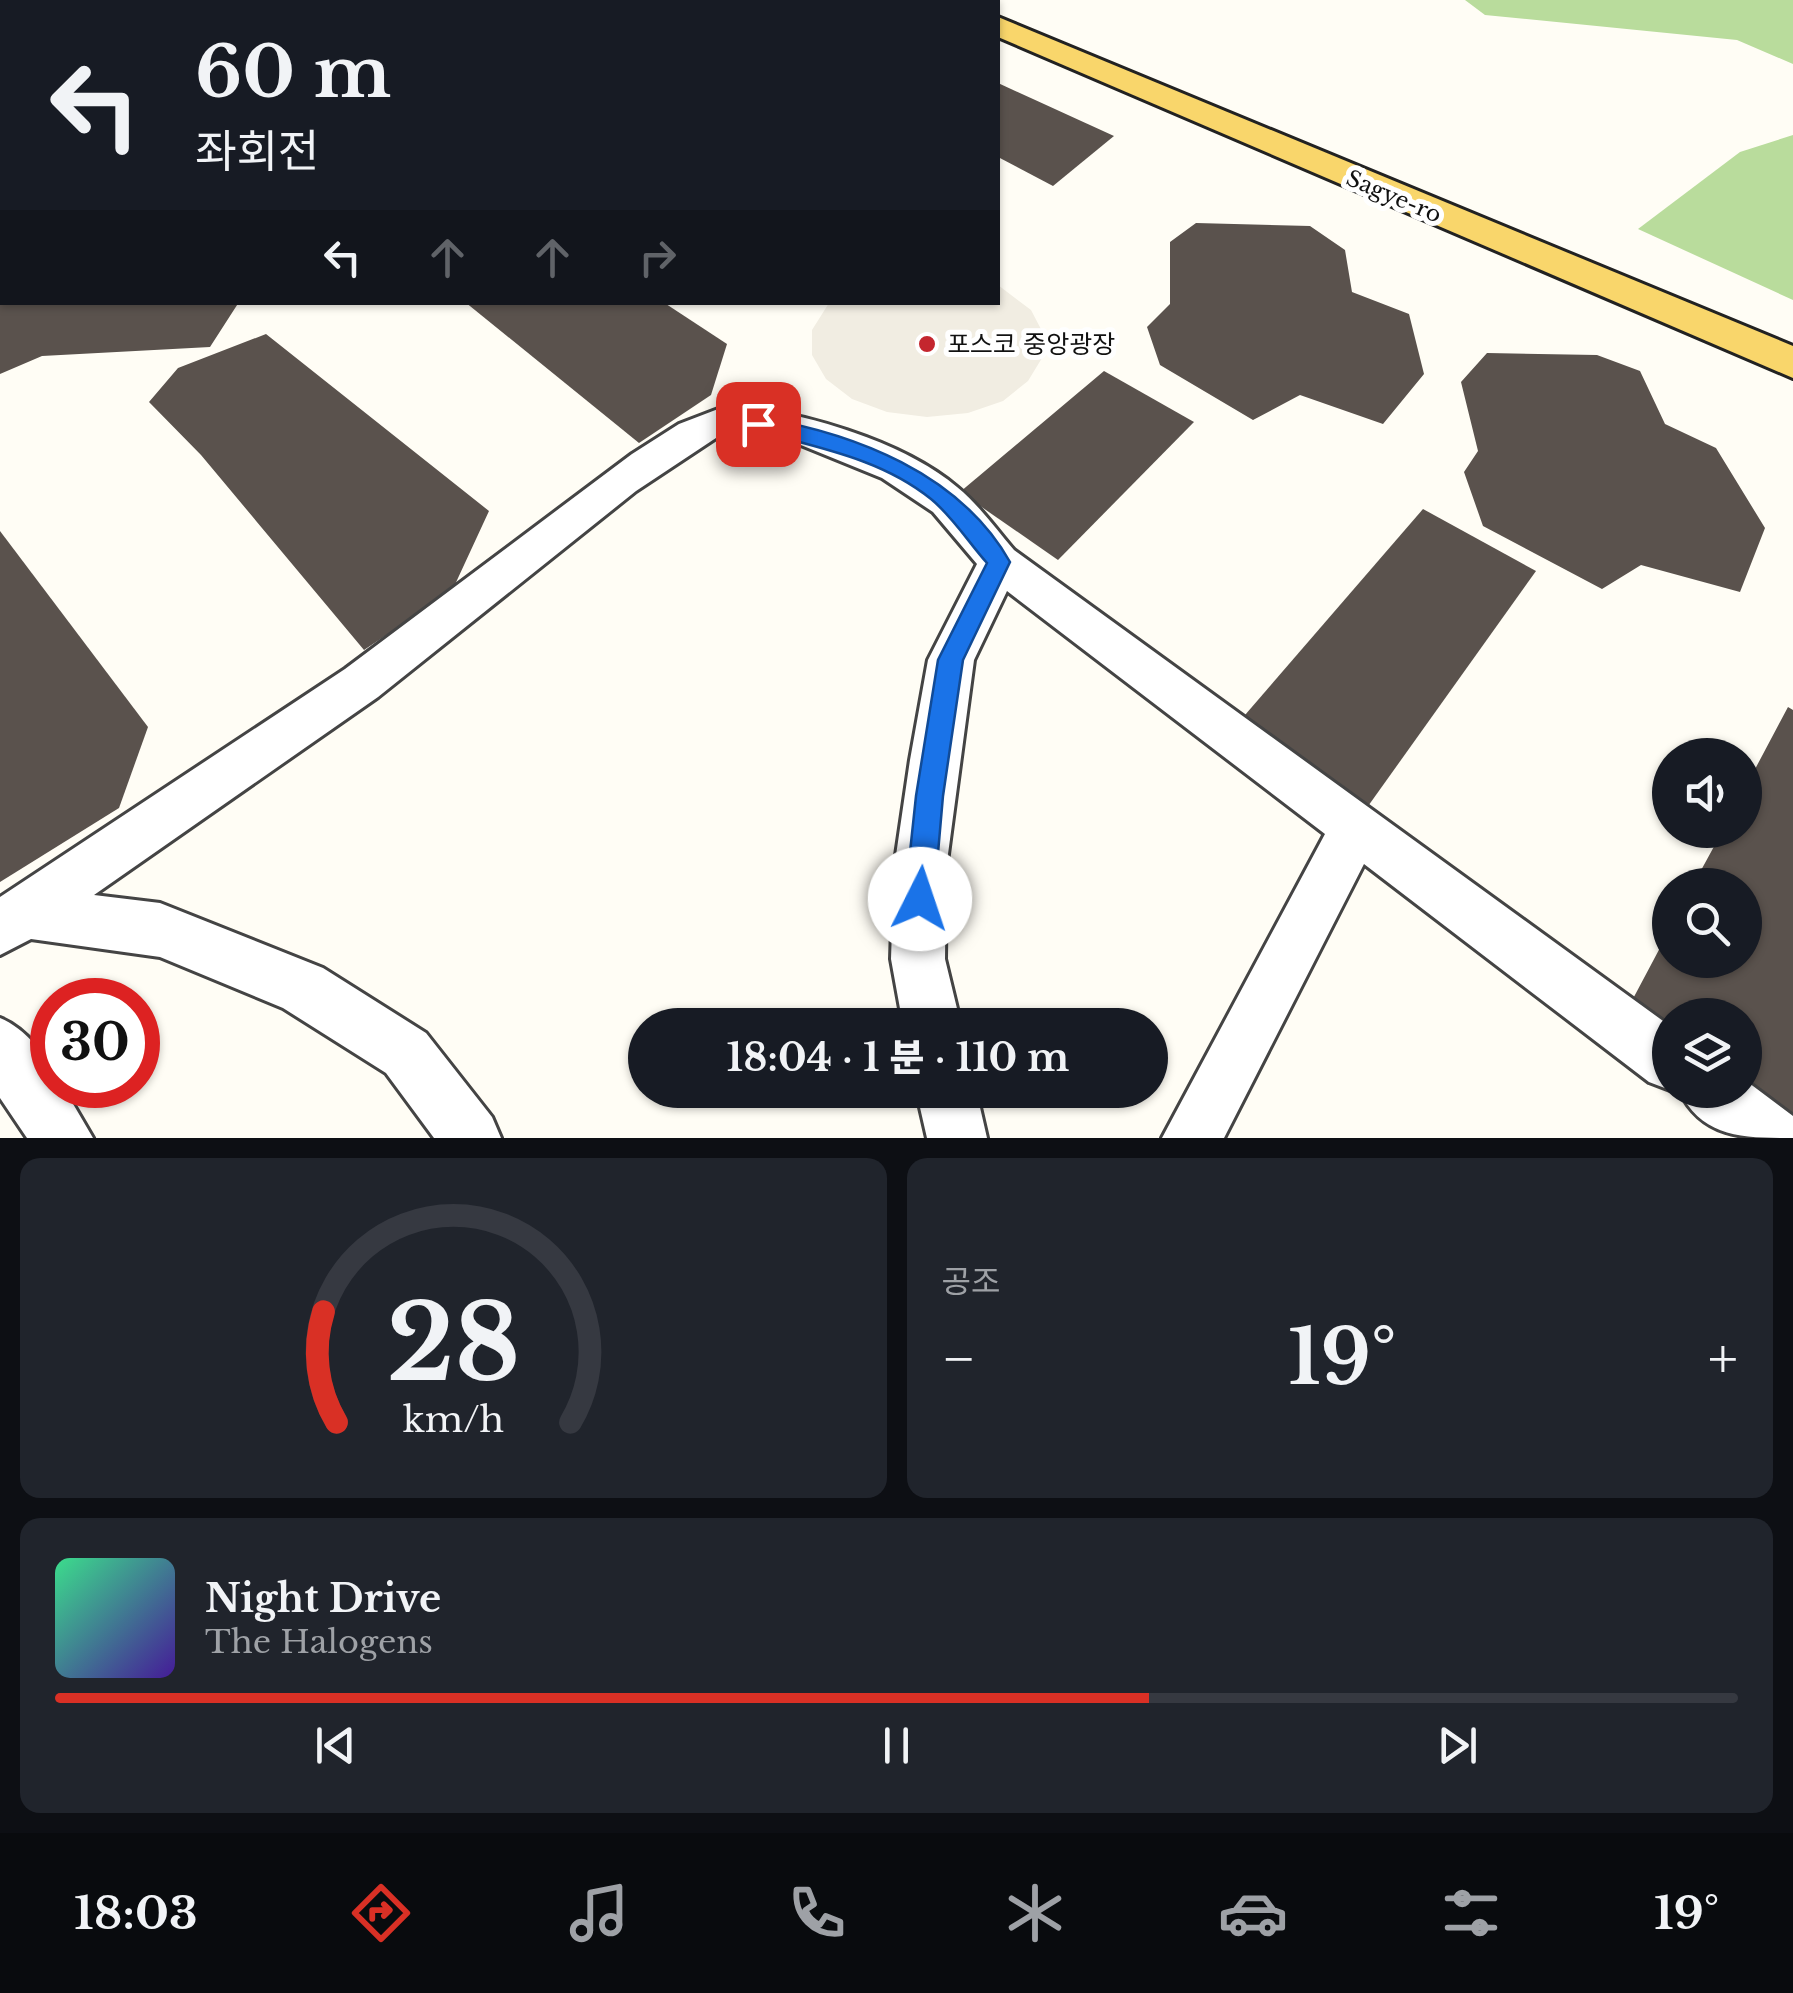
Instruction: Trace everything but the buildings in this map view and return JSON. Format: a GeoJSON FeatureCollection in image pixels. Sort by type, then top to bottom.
{"type":"FeatureCollection","features":[{"type":"Feature","properties":{"kind":"main road","name":"Sagye-ro"},"geometry":{"type":"LineString","coordinates":[[1000,27],[1793,363]]}},
{"type":"Feature","properties":{"kind":"street"},"geometry":{"type":"LineString","coordinates":[[12,920],[375,674],[524,562],[623,477],[723,419],[794,430],[878,458],[939,494],[999,562],[1652,1048]]}},
{"type":"Feature","properties":{"kind":"street"},"geometry":{"type":"LineString","coordinates":[[928,1008],[918,960],[920,869],[934,760],[950,660],[999,562]]}},
{"type":"Feature","properties":{"kind":"street"},"geometry":{"type":"LineString","coordinates":[[1192,1138],[1356,827]]}},
{"type":"Feature","properties":{"kind":"street"},"geometry":{"type":"LineString","coordinates":[[12,920],[160,930],[303,988],[406,1052],[471,1138]]}},
{"type":"Feature","properties":{"kind":"street"},"geometry":{"type":"LineString","coordinates":[[0,1046],[64,1138]]}},
{"type":"Feature","properties":{"kind":"street"},"geometry":{"type":"LineString","coordinates":[[950,1108],[957,1138]]}},
{"type":"Feature","properties":{"kind":"street"},"geometry":{"type":"LineString","coordinates":[[1733,1108],[1774,1138]]}},
{"type":"Feature","properties":{"kind":"green space"},"geometry":{"type":"Polygon","coordinates":[[[1465,0],[1793,0],[1793,64],[1737,40],[1485,15],[1465,0]]]}},
{"type":"Feature","properties":{"kind":"green space"},"geometry":{"type":"Polygon","coordinates":[[[1793,135],[1793,300],[1638,229],[1740,152],[1793,135]]]}},
{"type":"Feature","properties":{"kind":"shaded area","name":"포스코 중앙광장"},"geometry":{"type":"Polygon","coordinates":[[[1000,287],[1031,310],[1043,333],[1042,358],[1028,381],[1003,401],[968,413],[927,417],[887,412],[852,399],[826,379],[812,355],[812,330],[828,305],[1000,305],[1000,287]]]}},
{"type":"Feature","properties":{"kind":"place","name":"포스코 중앙광장"},"geometry":{"type":"Point","coordinates":[927,344]}},
{"type":"Feature","properties":{"kind":"route"},"geometry":{"type":"LineString","coordinates":[[758,424],[794,430],[878,458],[939,494],[999,562],[950,660],[929,796],[920,899]]}}]}
